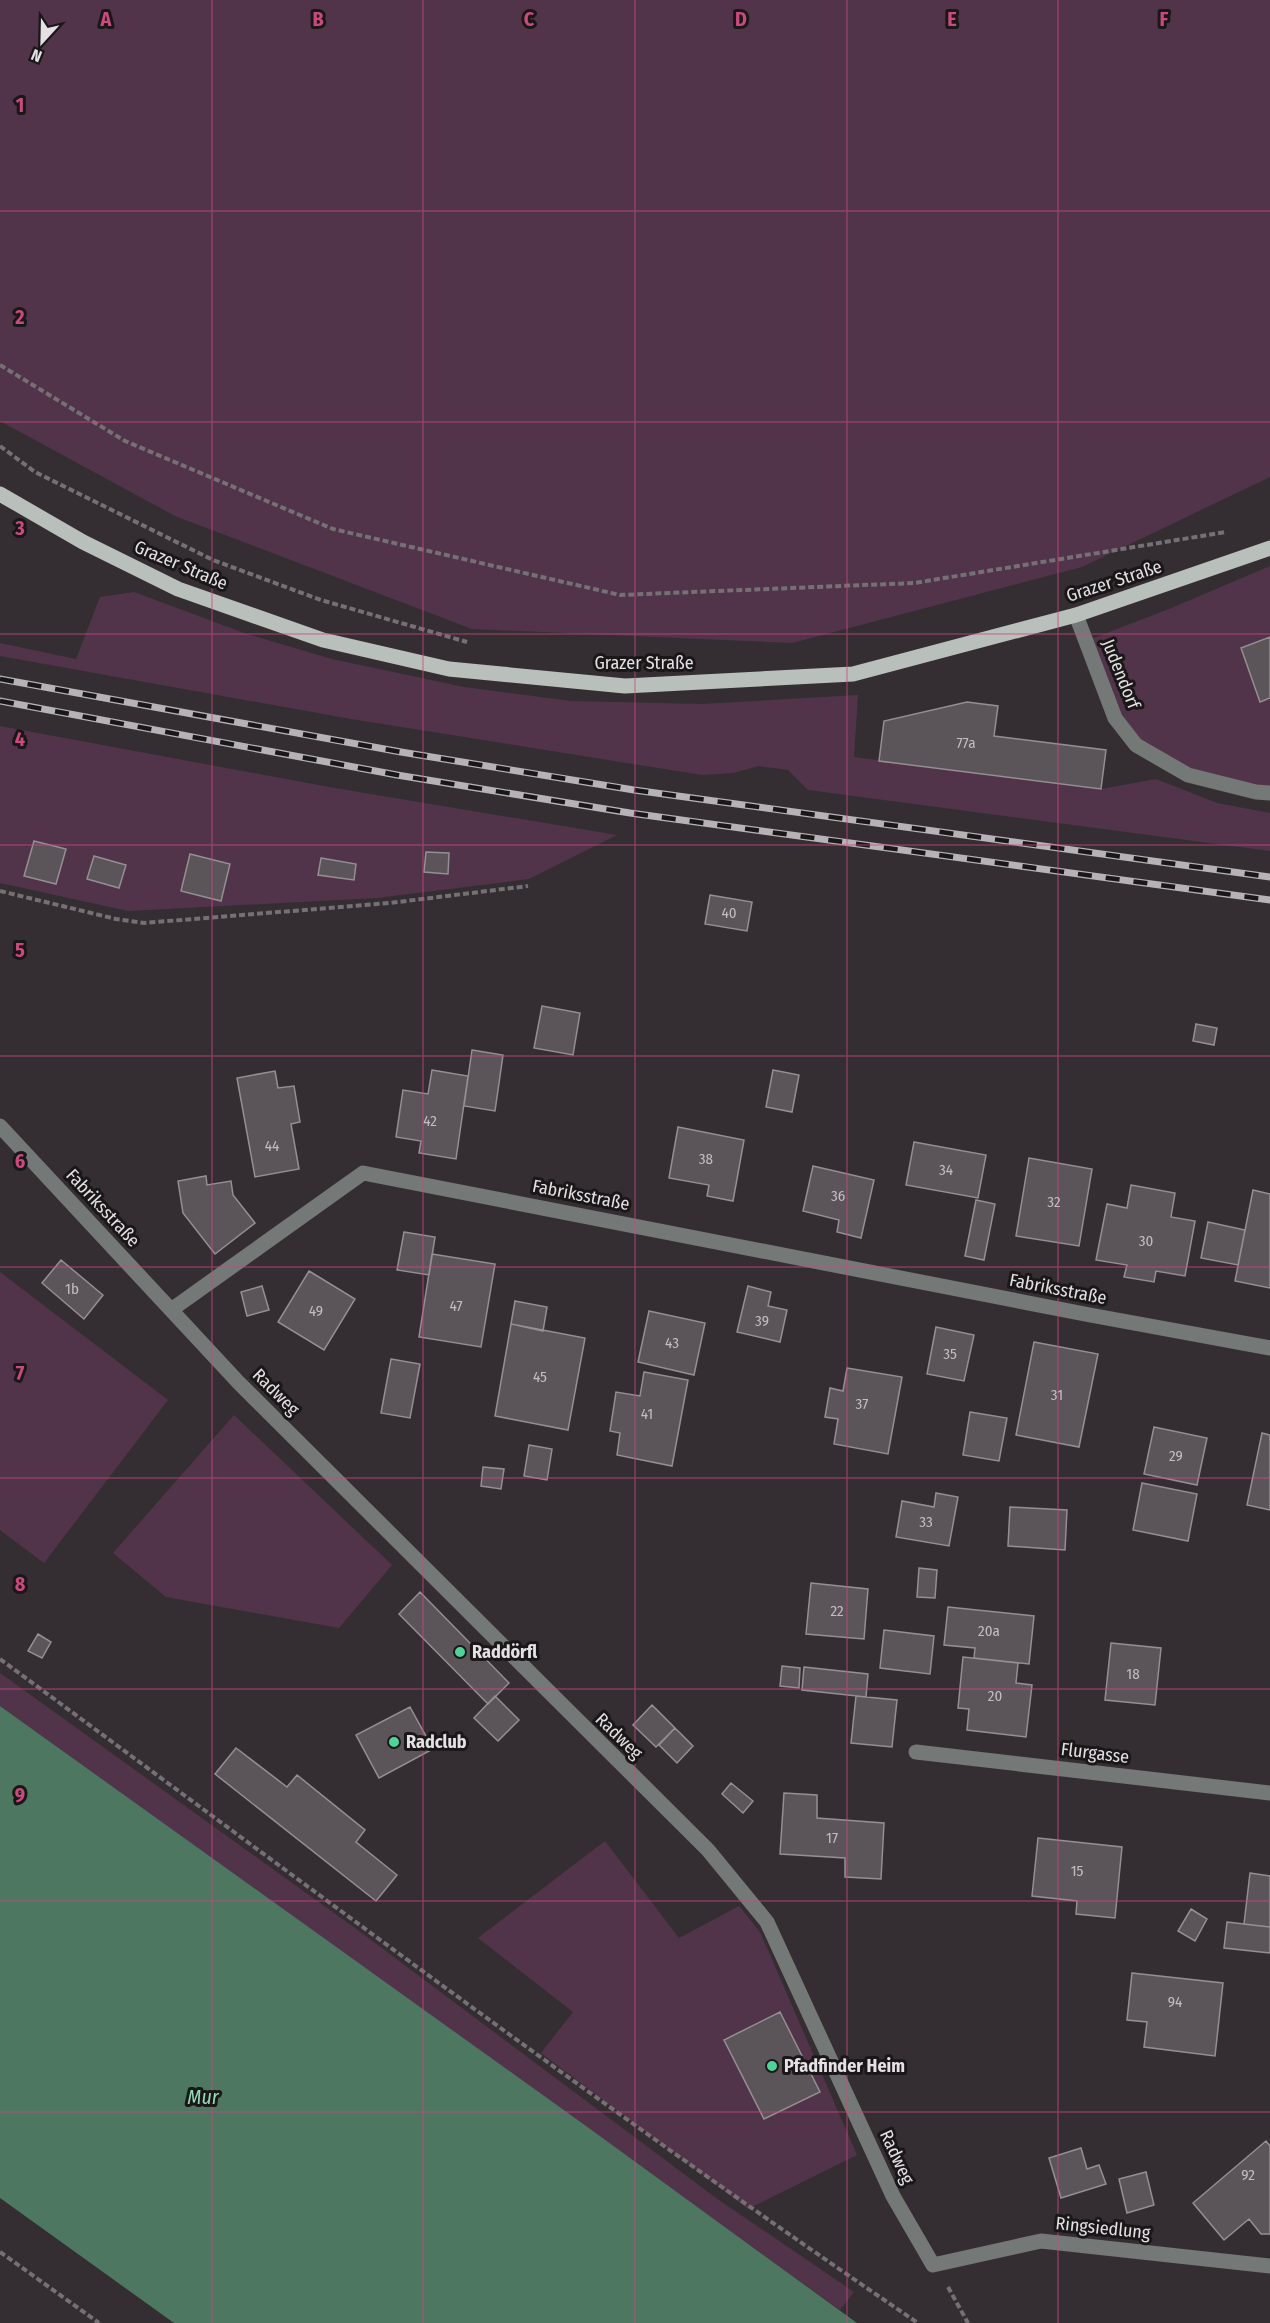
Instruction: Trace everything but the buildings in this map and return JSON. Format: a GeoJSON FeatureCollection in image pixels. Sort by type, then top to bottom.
{"type":"FeatureCollection","features":[{"type":"Feature","properties":{"kind":"main road","name":"Grazer Straße"},"geometry":{"type":"LineString","coordinates":[[0,494],[83,542],[178,589],[323,640],[448,669],[625,686],[853,674],[1076,615],[1270,548]]}},
{"type":"Feature","properties":{"kind":"street","name":"Judendorf"},"geometry":{"type":"LineString","coordinates":[[1076,615],[1115,718],[1136,745],[1188,775],[1256,792],[1270,793]]}},
{"type":"Feature","properties":{"kind":"street","name":"Fabriksstraße"},"geometry":{"type":"LineString","coordinates":[[0,1126],[171,1310],[363,1173],[1090,1316],[1270,1348]]}},
{"type":"Feature","properties":{"kind":"street","name":"Radweg"},"geometry":{"type":"LineString","coordinates":[[171,1310],[247,1391],[708,1850],[766,1922],[893,2196],[933,2265]]}},
{"type":"Feature","properties":{"kind":"street","name":"Flurgasse"},"geometry":{"type":"LineString","coordinates":[[916,1752],[1270,1793]]}},
{"type":"Feature","properties":{"kind":"street","name":"Ringsiedlung"},"geometry":{"type":"LineString","coordinates":[[933,2265],[1041,2241],[1270,2266]]}},
{"type":"Feature","properties":{"kind":"path"},"geometry":{"type":"LineString","coordinates":[[0,365],[125,441],[333,529],[620,595],[914,582],[1236,531],[1215,539]]}},
{"type":"Feature","properties":{"kind":"path"},"geometry":{"type":"LineString","coordinates":[[0,446],[36,472],[213,560],[321,600],[469,642]]}},
{"type":"Feature","properties":{"kind":"path"},"geometry":{"type":"LineString","coordinates":[[0,891],[116,919],[144,923],[390,903],[528,886]]}},
{"type":"Feature","properties":{"kind":"path"},"geometry":{"type":"LineString","coordinates":[[0,1659],[531,2050],[834,2266],[918,2323]]}},
{"type":"Feature","properties":{"kind":"path"},"geometry":{"type":"LineString","coordinates":[[0,2252],[99,2323]]}},
{"type":"Feature","properties":{"kind":"path"},"geometry":{"type":"LineString","coordinates":[[933,2265],[968,2323]]}},
{"type":"Feature","properties":{"kind":"shaded area"},"geometry":{"type":"Polygon","coordinates":[[[0,0],[1270,0],[1270,477],[1082,567],[792,643],[472,629],[175,516],[0,421],[0,0]]]}},
{"type":"Feature","properties":{"kind":"shaded area"},"geometry":{"type":"Polygon","coordinates":[[[1270,566],[1270,793],[1188,775],[1136,745],[1086,641],[1270,566]]]}},
{"type":"Feature","properties":{"kind":"shaded area"},"geometry":{"type":"Polygon","coordinates":[[[134,592],[244,633],[332,659],[464,687],[571,701],[702,704],[858,695],[854,757],[1101,789],[1156,779],[1217,803],[1270,813],[1270,851],[808,790],[788,770],[759,766],[733,773],[702,775],[351,719],[0,656],[0,643],[76,659],[100,597],[134,592]]]}},
{"type":"Feature","properties":{"kind":"shaded area"},"geometry":{"type":"Polygon","coordinates":[[[0,726],[329,787],[617,835],[529,879],[377,898],[128,911],[0,883],[0,726]]]}},
{"type":"Feature","properties":{"kind":"shaded area"},"geometry":{"type":"Polygon","coordinates":[[[0,1272],[168,1400],[44,1563],[0,1530],[0,1272]]]}},
{"type":"Feature","properties":{"kind":"shaded area"},"geometry":{"type":"Polygon","coordinates":[[[234,1415],[392,1565],[339,1628],[166,1597],[113,1553],[234,1415]]]}},
{"type":"Feature","properties":{"kind":"shaded area"},"geometry":{"type":"Polygon","coordinates":[[[0,1673],[355,1928],[716,2198],[854,2292],[840,2310],[0,1706],[0,1673]]]}},
{"type":"Feature","properties":{"kind":"shaded area"},"geometry":{"type":"Polygon","coordinates":[[[605,1841],[679,1938],[739,1906],[760,1932],[857,2155],[748,2209],[541,2053],[573,2012],[478,1938],[605,1841]]]}},
{"type":"Feature","properties":{"kind":"water","name":"Mur"},"geometry":{"type":"Polygon","coordinates":[[[0,1706],[857,2323],[174,2323],[0,2198],[0,1706]]]}},
{"type":"Feature","properties":{"kind":"railway"},"geometry":{"type":"LineString","coordinates":[[0,679],[401,752],[634,790],[1270,877]]}},
{"type":"Feature","properties":{"kind":"railway"},"geometry":{"type":"LineString","coordinates":[[0,701],[397,775],[630,813],[1270,900]]}},
{"type":"Feature","properties":{"kind":"place","name":"Raddörfl"},"geometry":{"type":"Point","coordinates":[460,1652]}},
{"type":"Feature","properties":{"kind":"place","name":"Radclub"},"geometry":{"type":"Point","coordinates":[394,1742]}},
{"type":"Feature","properties":{"kind":"place","name":"Pfadfinder Heim"},"geometry":{"type":"Point","coordinates":[772,2066]}}]}
